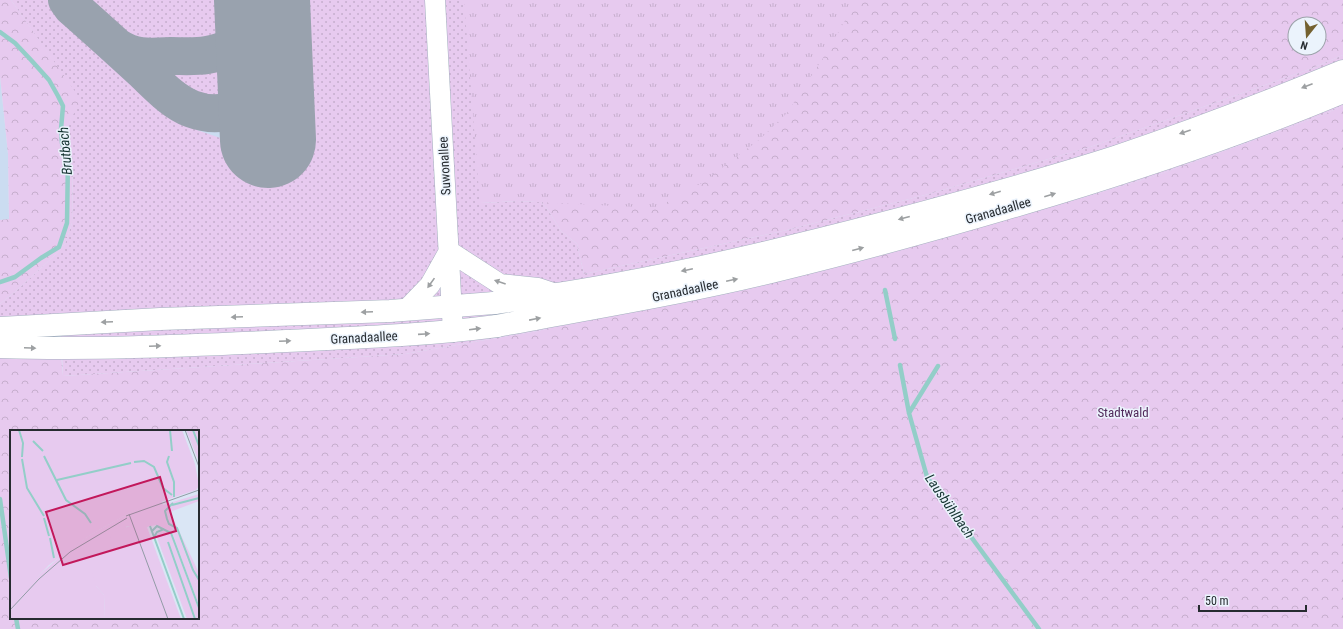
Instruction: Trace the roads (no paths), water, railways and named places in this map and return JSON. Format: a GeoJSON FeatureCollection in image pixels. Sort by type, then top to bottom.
{"type":"FeatureCollection","features":[{"type":"Feature","properties":{"kind":"main road","name":"Granadaallee"},"geometry":{"type":"LineString","coordinates":[[0,328],[160,319],[451,307],[558,295],[662,276],[794,247],[994,193],[1114,157],[1206,125],[1343,71]]}},
{"type":"Feature","properties":{"kind":"main road","name":"Granadaallee"},"geometry":{"type":"LineString","coordinates":[[0,347],[60,349],[195,345],[453,332],[497,326],[666,294],[779,270],[994,212],[1117,175],[1211,143],[1343,92]]}},
{"type":"Feature","properties":{"kind":"street","name":"Suwonallee"},"geometry":{"type":"LineString","coordinates":[[435,0],[453,332]]}},
{"type":"Feature","properties":{"kind":"street"},"geometry":{"type":"LineString","coordinates":[[406,310],[430,285],[448,251],[500,284],[538,288],[558,295]]}},
{"type":"Feature","properties":{"kind":"waterway","name":"Brutbach"},"geometry":{"type":"LineString","coordinates":[[0,32],[15,43],[31,60],[49,80],[58,96],[63,106],[61,129],[62,143],[68,157],[67,223],[59,247],[15,277],[0,282]]}},
{"type":"Feature","properties":{"kind":"waterway","name":"Lausbühlbach"},"geometry":{"type":"LineString","coordinates":[[885,290],[895,339]]}},
{"type":"Feature","properties":{"kind":"waterway","name":"Lausbühlbach"},"geometry":{"type":"LineString","coordinates":[[900,365],[909,413],[927,477],[1039,629]]}},
{"type":"Feature","properties":{"kind":"waterway"},"geometry":{"type":"LineString","coordinates":[[909,413],[938,366]]}},
{"type":"Feature","properties":{"kind":"waterway"},"geometry":{"type":"LineString","coordinates":[[0,499],[10,571]]}},
{"type":"Feature","properties":{"kind":"waterway"},"geometry":{"type":"LineString","coordinates":[[16,619],[18,629]]}},
{"type":"Feature","properties":{"kind":"park label","name":"Stadtwald"},"geometry":{"type":"Point","coordinates":[1123,412]}}]}
